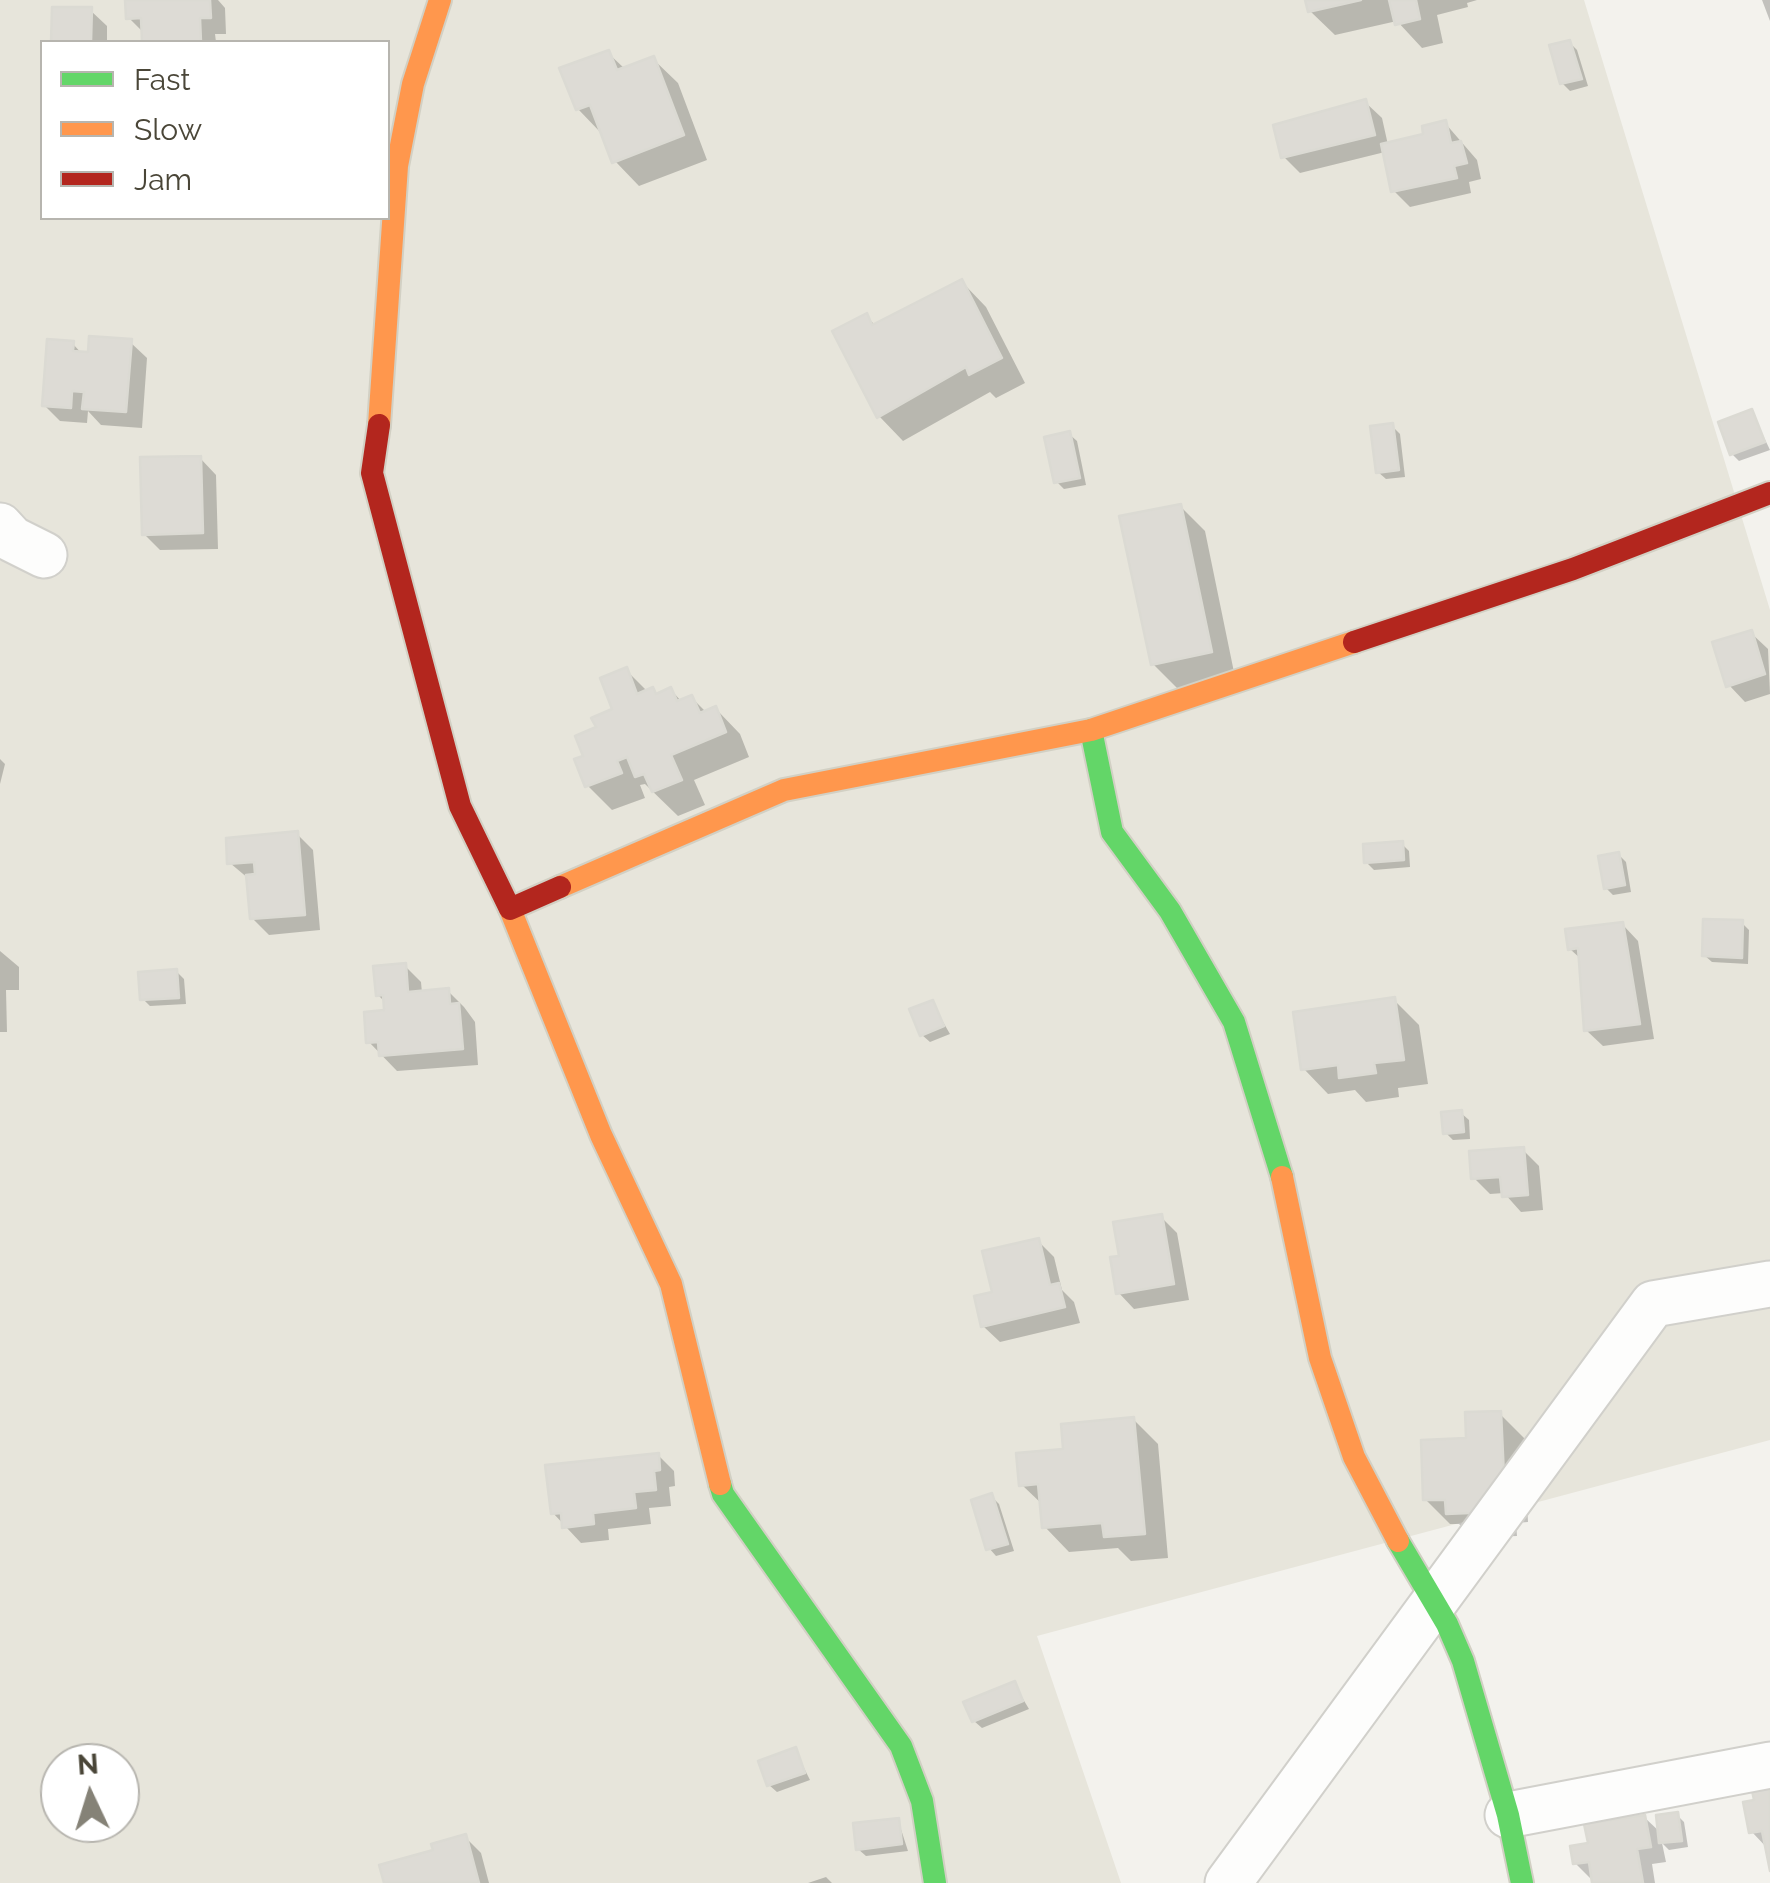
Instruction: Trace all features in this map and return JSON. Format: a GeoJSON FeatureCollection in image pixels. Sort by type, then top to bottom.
{"type":"FeatureCollection","features":[{"type":"Feature","properties":{"kind":"street"},"geometry":{"type":"LineString","coordinates":[[440,0],[413,84],[396,166],[384,392],[372,473],[460,806],[510,909],[601,1135],[671,1284],[723,1494],[901,1746],[922,1801],[935,1883]]}},
{"type":"Feature","properties":{"kind":"street"},"geometry":{"type":"LineString","coordinates":[[510,909],[784,790],[1091,730],[1573,569],[1770,492]]}},
{"type":"Feature","properties":{"kind":"street"},"geometry":{"type":"LineString","coordinates":[[0,526],[12,538],[44,555]]}},
{"type":"Feature","properties":{"kind":"street"},"geometry":{"type":"LineString","coordinates":[[1091,730],[1112,832],[1170,911],[1234,1022],[1275,1150],[1306,1276],[1320,1358],[1354,1457],[1434,1603],[1467,1674],[1508,1816],[1522,1883]]}},
{"type":"Feature","properties":{"kind":"street"},"geometry":{"type":"LineString","coordinates":[[1228,1883],[1652,1304],[1770,1284]]}},
{"type":"Feature","properties":{"kind":"street"},"geometry":{"type":"LineString","coordinates":[[1508,1816],[1770,1766]]}},
{"type":"Feature","properties":{"kind":"shaded area"},"geometry":{"type":"Polygon","coordinates":[[[0,0],[1584,0],[1770,610],[1770,1440],[1037,1636],[1121,1883],[0,1883],[0,0]]]}},
{"type":"Feature","properties":{"kind":"building"},"geometry":{"type":"Polygon","coordinates":[[[125,0],[210,0],[211,18],[200,18],[201,40],[142,40],[141,18],[126,19],[125,0]]]}},
{"type":"Feature","properties":{"kind":"building"},"geometry":{"type":"Polygon","coordinates":[[[1305,0],[1361,0],[1308,12],[1305,0]]]}},
{"type":"Feature","properties":{"kind":"building"},"geometry":{"type":"Polygon","coordinates":[[[1389,0],[1416,0],[1420,19],[1395,25],[1389,0]]]}},
{"type":"Feature","properties":{"kind":"building"},"geometry":{"type":"Polygon","coordinates":[[[52,7],[92,7],[91,40],[51,40],[52,7]]]}},
{"type":"Feature","properties":{"kind":"building"},"geometry":{"type":"Polygon","coordinates":[[[1570,40],[1582,79],[1560,84],[1549,45],[1570,40]]]}},
{"type":"Feature","properties":{"kind":"building"},"geometry":{"type":"Polygon","coordinates":[[[609,50],[617,70],[654,56],[684,135],[612,163],[590,105],[576,110],[559,68],[609,50]]]}},
{"type":"Feature","properties":{"kind":"building"},"geometry":{"type":"Polygon","coordinates":[[[1366,99],[1375,135],[1281,158],[1273,125],[1366,99]]]}},
{"type":"Feature","properties":{"kind":"building"},"geometry":{"type":"Polygon","coordinates":[[[1446,120],[1451,143],[1461,141],[1467,163],[1454,166],[1457,178],[1391,192],[1381,144],[1423,134],[1422,126],[1446,120]]]}},
{"type":"Feature","properties":{"kind":"building"},"geometry":{"type":"Polygon","coordinates":[[[962,279],[1002,358],[969,375],[966,367],[877,418],[832,331],[867,313],[872,325],[962,279]]]}},
{"type":"Feature","properties":{"kind":"building"},"geometry":{"type":"Polygon","coordinates":[[[89,336],[132,339],[126,412],[82,409],[84,392],[72,391],[71,408],[42,406],[47,339],[74,341],[73,351],[88,352],[89,336]]]}},
{"type":"Feature","properties":{"kind":"building"},"geometry":{"type":"Polygon","coordinates":[[[1752,409],[1765,442],[1730,455],[1718,422],[1752,409]]]}},
{"type":"Feature","properties":{"kind":"building"},"geometry":{"type":"Polygon","coordinates":[[[1393,423],[1399,470],[1376,473],[1370,426],[1393,423]]]}},
{"type":"Feature","properties":{"kind":"building"},"geometry":{"type":"Polygon","coordinates":[[[1070,431],[1080,478],[1054,483],[1044,437],[1070,431]]]}},
{"type":"Feature","properties":{"kind":"building"},"geometry":{"type":"Polygon","coordinates":[[[201,456],[203,533],[142,535],[140,457],[201,456]]]}},
{"type":"Feature","properties":{"kind":"building"},"geometry":{"type":"Polygon","coordinates":[[[1181,504],[1212,652],[1151,665],[1119,516],[1181,504]]]}},
{"type":"Feature","properties":{"kind":"building"},"geometry":{"type":"Polygon","coordinates":[[[1752,630],[1765,674],[1726,687],[1712,642],[1752,630]]]}},
{"type":"Feature","properties":{"kind":"building"},"geometry":{"type":"Polygon","coordinates":[[[627,667],[637,694],[653,687],[656,694],[671,687],[677,701],[692,695],[700,713],[716,706],[726,732],[671,755],[682,780],[652,792],[644,774],[635,777],[627,757],[617,761],[622,773],[585,787],[574,759],[583,756],[575,736],[596,727],[591,718],[612,709],[600,678],[627,667]]]}},
{"type":"Feature","properties":{"kind":"building"},"geometry":{"type":"Polygon","coordinates":[[[298,831],[305,915],[250,919],[246,875],[255,874],[254,862],[227,864],[226,838],[298,831]]]}},
{"type":"Feature","properties":{"kind":"building"},"geometry":{"type":"Polygon","coordinates":[[[1403,841],[1404,860],[1364,863],[1363,844],[1403,841]]]}},
{"type":"Feature","properties":{"kind":"building"},"geometry":{"type":"Polygon","coordinates":[[[1619,852],[1625,885],[1604,889],[1598,856],[1619,852]]]}},
{"type":"Feature","properties":{"kind":"building"},"geometry":{"type":"Polygon","coordinates":[[[1703,919],[1743,920],[1742,958],[1702,956],[1703,919]]]}},
{"type":"Feature","properties":{"kind":"building"},"geometry":{"type":"Polygon","coordinates":[[[1623,922],[1640,1024],[1584,1031],[1578,948],[1568,950],[1565,929],[1623,922]]]}},
{"type":"Feature","properties":{"kind":"building"},"geometry":{"type":"Polygon","coordinates":[[[406,963],[408,992],[449,988],[450,1004],[459,1003],[463,1049],[379,1056],[378,1042],[366,1043],[364,1012],[384,1010],[383,995],[376,996],[373,966],[406,963]]]}},
{"type":"Feature","properties":{"kind":"building"},"geometry":{"type":"Polygon","coordinates":[[[177,969],[179,998],[140,1000],[138,972],[177,969]]]}},
{"type":"Feature","properties":{"kind":"building"},"geometry":{"type":"Polygon","coordinates":[[[1395,997],[1404,1060],[1374,1063],[1376,1073],[1339,1078],[1338,1065],[1301,1070],[1293,1012],[1395,997]]]}},
{"type":"Feature","properties":{"kind":"building"},"geometry":{"type":"Polygon","coordinates":[[[933,1000],[944,1026],[920,1036],[909,1009],[933,1000]]]}},
{"type":"Feature","properties":{"kind":"building"},"geometry":{"type":"Polygon","coordinates":[[[1462,1110],[1464,1132],[1443,1134],[1441,1112],[1462,1110]]]}},
{"type":"Feature","properties":{"kind":"building"},"geometry":{"type":"Polygon","coordinates":[[[1524,1147],[1528,1195],[1502,1197],[1500,1177],[1471,1179],[1469,1151],[1524,1147]]]}},
{"type":"Feature","properties":{"kind":"building"},"geometry":{"type":"Polygon","coordinates":[[[1162,1214],[1174,1284],[1116,1294],[1110,1257],[1119,1256],[1113,1222],[1162,1214]]]}},
{"type":"Feature","properties":{"kind":"building"},"geometry":{"type":"Polygon","coordinates":[[[1039,1238],[1050,1285],[1059,1283],[1065,1307],[981,1327],[974,1296],[992,1292],[982,1251],[1039,1238]]]}},
{"type":"Feature","properties":{"kind":"building"},"geometry":{"type":"Polygon","coordinates":[[[1501,1411],[1505,1498],[1494,1512],[1446,1514],[1445,1500],[1423,1500],[1421,1440],[1466,1438],[1465,1412],[1501,1411]]]}},
{"type":"Feature","properties":{"kind":"building"},"geometry":{"type":"Polygon","coordinates":[[[1134,1417],[1145,1534],[1104,1537],[1102,1523],[1042,1528],[1038,1484],[1019,1486],[1016,1453],[1063,1449],[1061,1424],[1134,1417]]]}},
{"type":"Feature","properties":{"kind":"building"},"geometry":{"type":"Polygon","coordinates":[[[659,1453],[660,1470],[654,1471],[656,1490],[634,1492],[636,1508],[593,1513],[594,1524],[562,1528],[561,1513],[551,1514],[545,1465],[659,1453]]]}},
{"type":"Feature","properties":{"kind":"building"},"geometry":{"type":"Polygon","coordinates":[[[992,1493],[1008,1544],[986,1550],[971,1500],[992,1493]]]}},
{"type":"Feature","properties":{"kind":"building"},"geometry":{"type":"Polygon","coordinates":[[[1015,1681],[1023,1701],[972,1722],[963,1702],[1015,1681]]]}},
{"type":"Feature","properties":{"kind":"building"},"geometry":{"type":"Polygon","coordinates":[[[796,1747],[805,1773],[767,1786],[758,1761],[796,1747]]]}},
{"type":"Feature","properties":{"kind":"building"},"geometry":{"type":"Polygon","coordinates":[[[1770,1777],[1770,1871],[1762,1831],[1749,1833],[1743,1802],[1754,1800],[1750,1781],[1770,1777]]]}},
{"type":"Feature","properties":{"kind":"building"},"geometry":{"type":"Polygon","coordinates":[[[1678,1812],[1682,1841],[1659,1843],[1656,1815],[1678,1812]]]}},
{"type":"Feature","properties":{"kind":"building"},"geometry":{"type":"Polygon","coordinates":[[[1645,1815],[1651,1847],[1637,1849],[1643,1883],[1592,1883],[1589,1862],[1573,1864],[1570,1846],[1588,1843],[1584,1824],[1645,1815]]]}},
{"type":"Feature","properties":{"kind":"building"},"geometry":{"type":"Polygon","coordinates":[[[899,1818],[902,1844],[856,1850],[853,1823],[899,1818]]]}},
{"type":"Feature","properties":{"kind":"building"},"geometry":{"type":"Polygon","coordinates":[[[466,1834],[479,1883],[384,1883],[379,1865],[433,1850],[431,1844],[466,1834]]]}},
{"type":"Feature","properties":{"kind":"traffic: fast"},"geometry":{"type":"LineString","coordinates":[[1091,730],[1112,832],[1170,911],[1234,1022],[1282,1177]]}},
{"type":"Feature","properties":{"kind":"traffic: fast"},"geometry":{"type":"LineString","coordinates":[[720,1484],[723,1494],[901,1746],[922,1801],[935,1883]]}},
{"type":"Feature","properties":{"kind":"traffic: fast"},"geometry":{"type":"LineString","coordinates":[[1398,1541],[1447,1624],[1463,1661],[1508,1815],[1522,1883]]}},
{"type":"Feature","properties":{"kind":"traffic: slow"},"geometry":{"type":"LineString","coordinates":[[379,425],[397,166],[413,84],[440,0]]}},
{"type":"Feature","properties":{"kind":"traffic: slow"},"geometry":{"type":"LineString","coordinates":[[560,887],[784,790],[1091,730],[1354,642]]}},
{"type":"Feature","properties":{"kind":"traffic: slow"},"geometry":{"type":"LineString","coordinates":[[510,909],[601,1135],[671,1284],[720,1484]]}},
{"type":"Feature","properties":{"kind":"traffic: slow"},"geometry":{"type":"LineString","coordinates":[[1282,1177],[1320,1358],[1354,1457],[1398,1541]]}},
{"type":"Feature","properties":{"kind":"traffic: jam"},"geometry":{"type":"LineString","coordinates":[[379,425],[372,473],[460,806],[510,909],[560,887]]}},
{"type":"Feature","properties":{"kind":"traffic: jam"},"geometry":{"type":"LineString","coordinates":[[1354,642],[1573,569],[1770,493]]}}]}
